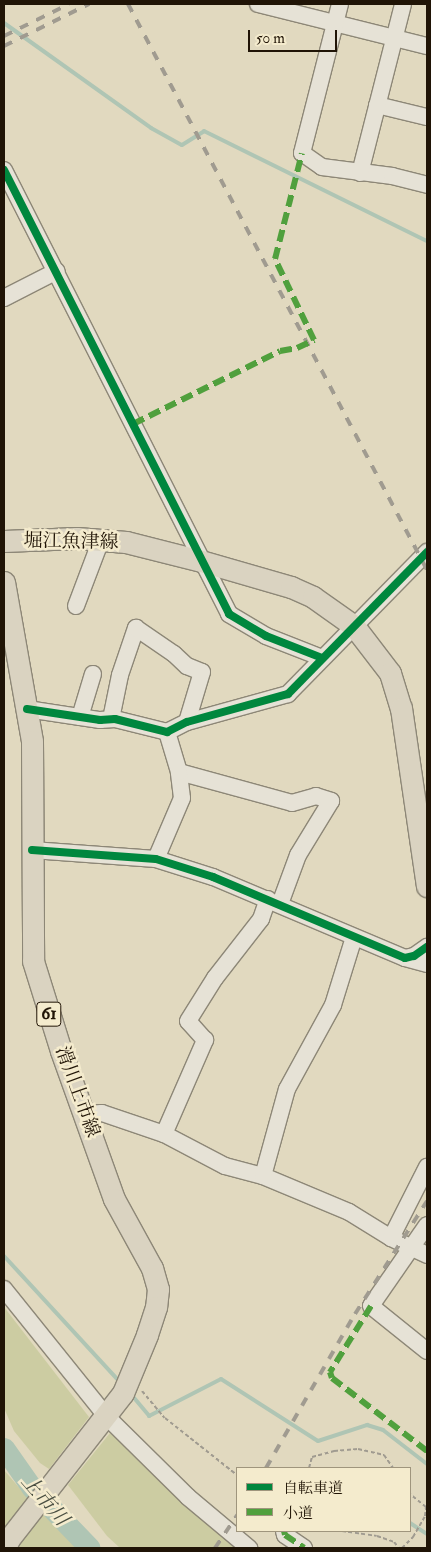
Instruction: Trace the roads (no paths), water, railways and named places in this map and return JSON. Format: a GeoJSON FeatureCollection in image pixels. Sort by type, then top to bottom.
{"type":"FeatureCollection","features":[{"type":"Feature","properties":{"kind":"main road","name":"堀江魚津線"},"geometry":{"type":"LineString","coordinates":[[4,541],[77,538],[126,542],[291,586],[313,597],[354,626],[390,673],[402,708],[427,886]]}},
{"type":"Feature","properties":{"kind":"main road","name":"滑川上市線"},"geometry":{"type":"LineString","coordinates":[[4,582],[32,741],[34,961],[61,1051],[114,1199],[152,1268],[158,1289],[156,1307],[130,1378],[106,1416],[6,1541]]}},
{"type":"Feature","properties":{"kind":"street"},"geometry":{"type":"LineString","coordinates":[[258,4],[427,46]]}},
{"type":"Feature","properties":{"kind":"street"},"geometry":{"type":"LineString","coordinates":[[340,4],[302,153],[322,168],[392,176],[427,185]]}},
{"type":"Feature","properties":{"kind":"street"},"geometry":{"type":"LineString","coordinates":[[360,173],[403,4]]}},
{"type":"Feature","properties":{"kind":"street"},"geometry":{"type":"LineString","coordinates":[[377,104],[427,117]]}},
{"type":"Feature","properties":{"kind":"street"},"geometry":{"type":"LineString","coordinates":[[4,170],[57,271],[100,361],[229,614],[266,636],[322,658]]}},
{"type":"Feature","properties":{"kind":"street"},"geometry":{"type":"LineString","coordinates":[[4,298],[57,271]]}},
{"type":"Feature","properties":{"kind":"street"},"geometry":{"type":"LineString","coordinates":[[76,606],[101,540]]}},
{"type":"Feature","properties":{"kind":"street"},"geometry":{"type":"LineString","coordinates":[[27,709],[80,717],[111,719],[167,732],[187,722],[288,694],[427,552]]}},
{"type":"Feature","properties":{"kind":"street"},"geometry":{"type":"LineString","coordinates":[[111,719],[120,675],[136,628],[174,654],[187,666],[202,672],[187,722]]}},
{"type":"Feature","properties":{"kind":"street"},"geometry":{"type":"LineString","coordinates":[[80,717],[93,674]]}},
{"type":"Feature","properties":{"kind":"street"},"geometry":{"type":"LineString","coordinates":[[156,859],[182,798],[179,772],[167,732]]}},
{"type":"Feature","properties":{"kind":"street"},"geometry":{"type":"LineString","coordinates":[[164,1134],[205,1040],[188,1021],[215,978],[274,902],[298,855],[332,801],[316,796],[292,804],[179,772]]}},
{"type":"Feature","properties":{"kind":"street"},"geometry":{"type":"LineString","coordinates":[[32,850],[156,859],[213,877],[405,958],[427,964]]}},
{"type":"Feature","properties":{"kind":"street"},"geometry":{"type":"LineString","coordinates":[[263,1176],[286,1089],[333,1005],[354,937]]}},
{"type":"Feature","properties":{"kind":"street"},"geometry":{"type":"LineString","coordinates":[[405,958],[414,956],[427,947]]}},
{"type":"Feature","properties":{"kind":"street"},"geometry":{"type":"LineString","coordinates":[[85,1114],[102,1113],[164,1134],[225,1166],[263,1176],[349,1212],[390,1238],[427,1255]]}},
{"type":"Feature","properties":{"kind":"street"},"geometry":{"type":"LineString","coordinates":[[390,1238],[427,1167]]}},
{"type":"Feature","properties":{"kind":"street"},"geometry":{"type":"LineString","coordinates":[[427,1225],[371,1306],[427,1351]]}},
{"type":"Feature","properties":{"kind":"street"},"geometry":{"type":"LineString","coordinates":[[4,1289],[106,1416],[188,1497],[249,1548]]}},
{"type":"Feature","properties":{"kind":"street"},"geometry":{"type":"LineString","coordinates":[[284,1532],[285,1535],[304,1548]]}},
{"type":"Feature","properties":{"kind":"waterway"},"geometry":{"type":"LineString","coordinates":[[4,23],[151,128],[182,145],[204,131],[427,241]]}},
{"type":"Feature","properties":{"kind":"waterway"},"geometry":{"type":"LineString","coordinates":[[4,1256],[120,1382]]}},
{"type":"Feature","properties":{"kind":"waterway"},"geometry":{"type":"LineString","coordinates":[[130,1393],[149,1416],[221,1379],[318,1441],[367,1425],[383,1430],[427,1464]]}},
{"type":"Feature","properties":{"kind":"waterway","name":"上市川"},"geometry":{"type":"LineString","coordinates":[[4,1448],[32,1488],[90,1548]]}},
{"type":"Feature","properties":{"kind":"waterway"},"geometry":{"type":"LineString","coordinates":[[411,1524],[427,1534]]}},
{"type":"Feature","properties":{"kind":"railway"},"geometry":{"type":"LineString","coordinates":[[4,36],[69,4]]}},
{"type":"Feature","properties":{"kind":"railway"},"geometry":{"type":"LineString","coordinates":[[4,46],[89,4]]}},
{"type":"Feature","properties":{"kind":"railway"},"geometry":{"type":"LineString","coordinates":[[128,4],[427,570]]}},
{"type":"Feature","properties":{"kind":"railway"},"geometry":{"type":"LineString","coordinates":[[267,1467],[355,1314],[427,1201]]}},
{"type":"Feature","properties":{"kind":"railway"},"geometry":{"type":"LineString","coordinates":[[215,1548],[236,1516]]}}]}
